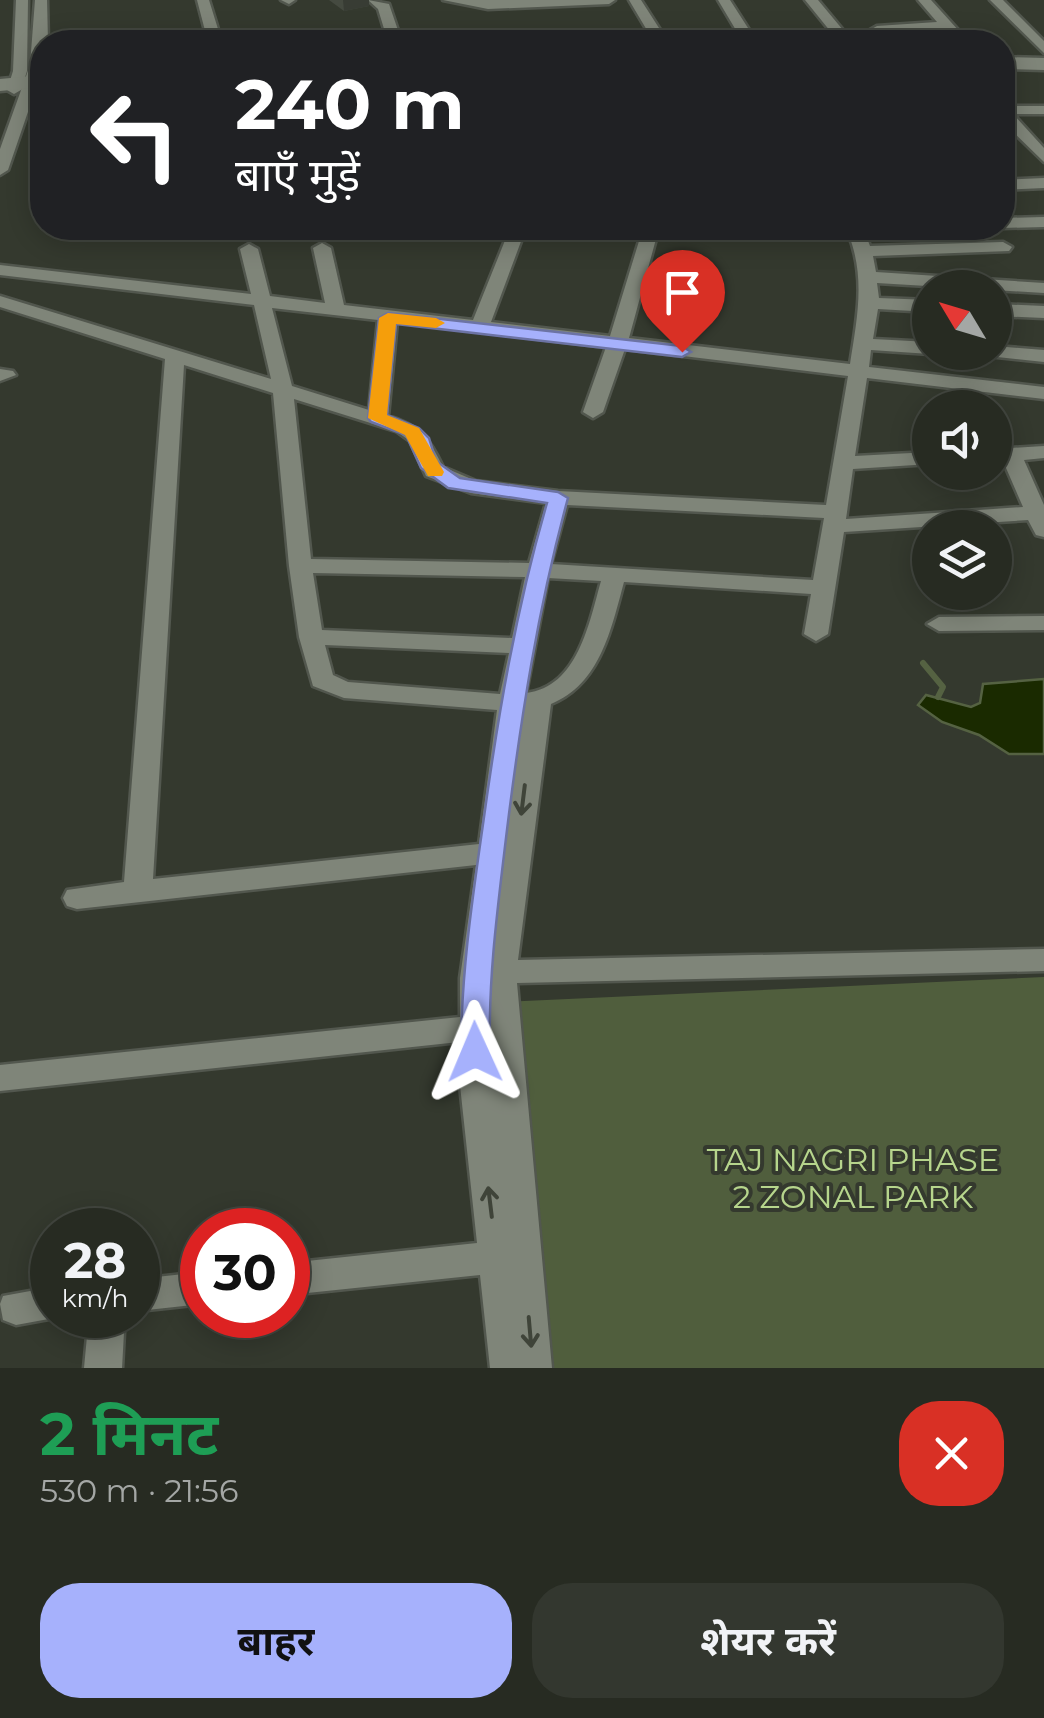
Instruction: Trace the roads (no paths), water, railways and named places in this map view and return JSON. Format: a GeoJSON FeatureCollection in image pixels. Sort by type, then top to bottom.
{"type":"FeatureCollection","features":[{"type":"Feature","properties":{"kind":"street"},"geometry":{"type":"LineString","coordinates":[[0,170],[22,86],[22,0]]}},
{"type":"Feature","properties":{"kind":"street"},"geometry":{"type":"LineString","coordinates":[[40,0],[42,30]]}},
{"type":"Feature","properties":{"kind":"street"},"geometry":{"type":"LineString","coordinates":[[202,0],[211,30]]}},
{"type":"Feature","properties":{"kind":"street"},"geometry":{"type":"LineString","coordinates":[[374,0],[384,6],[391,30]]}},
{"type":"Feature","properties":{"kind":"street"},"geometry":{"type":"LineString","coordinates":[[450,0],[522,6],[609,0]]}},
{"type":"Feature","properties":{"kind":"street"},"geometry":{"type":"LineString","coordinates":[[619,0],[636,30]]}},
{"type":"Feature","properties":{"kind":"street"},"geometry":{"type":"LineString","coordinates":[[635,0],[654,30]]}},
{"type":"Feature","properties":{"kind":"street"},"geometry":{"type":"LineString","coordinates":[[724,0],[743,30]]}},
{"type":"Feature","properties":{"kind":"street"},"geometry":{"type":"LineString","coordinates":[[811,0],[836,30]]}},
{"type":"Feature","properties":{"kind":"street"},"geometry":{"type":"LineString","coordinates":[[924,0],[950,30]]}},
{"type":"Feature","properties":{"kind":"street"},"geometry":{"type":"LineString","coordinates":[[996,0],[1044,49]]}},
{"type":"Feature","properties":{"kind":"street"},"geometry":{"type":"LineString","coordinates":[[877,30],[946,26]]}},
{"type":"Feature","properties":{"kind":"street"},"geometry":{"type":"LineString","coordinates":[[1015,66],[1044,66]]}},
{"type":"Feature","properties":{"kind":"street"},"geometry":{"type":"LineString","coordinates":[[0,127],[22,86]]}},
{"type":"Feature","properties":{"kind":"street"},"geometry":{"type":"LineString","coordinates":[[1015,111],[1044,110]]}},
{"type":"Feature","properties":{"kind":"street"},"geometry":{"type":"LineString","coordinates":[[1015,125],[1044,157]]}},
{"type":"Feature","properties":{"kind":"street"},"geometry":{"type":"LineString","coordinates":[[1015,140],[1028,139]]}},
{"type":"Feature","properties":{"kind":"street"},"geometry":{"type":"LineString","coordinates":[[1015,184],[1044,183]]}},
{"type":"Feature","properties":{"kind":"street"},"geometry":{"type":"LineString","coordinates":[[1015,224],[1044,222]]}},
{"type":"Feature","properties":{"kind":"street"},"geometry":{"type":"LineString","coordinates":[[479,328],[513,240]]}},
{"type":"Feature","properties":{"kind":"street"},"geometry":{"type":"LineString","coordinates":[[592,412],[618,343],[648,240]]}},
{"type":"Feature","properties":{"kind":"street"},"geometry":{"type":"LineString","coordinates":[[816,634],[870,303],[859,240]]}},
{"type":"Feature","properties":{"kind":"street"},"geometry":{"type":"LineString","coordinates":[[1002,240],[1007,270]]}},
{"type":"Feature","properties":{"kind":"street"},"geometry":{"type":"LineString","coordinates":[[864,251],[1003,247]]}},
{"type":"Feature","properties":{"kind":"street"},"geometry":{"type":"LineString","coordinates":[[322,248],[336,311]]}},
{"type":"Feature","properties":{"kind":"street"},"geometry":{"type":"LineString","coordinates":[[249,249],[283,389],[300,566],[322,680],[335,688],[524,703],[555,697],[579,672],[597,638],[614,575]]}},
{"type":"Feature","properties":{"kind":"street"},"geometry":{"type":"LineString","coordinates":[[0,270],[1044,393]]}},
{"type":"Feature","properties":{"kind":"street"},"geometry":{"type":"LineString","coordinates":[[868,277],[912,280]]}},
{"type":"Feature","properties":{"kind":"street"},"geometry":{"type":"LineString","coordinates":[[1012,286],[1044,288]]}},
{"type":"Feature","properties":{"kind":"street"},"geometry":{"type":"LineString","coordinates":[[0,300],[378,418],[412,432],[419,438],[428,464],[455,484],[558,498],[836,519],[1041,518]]}},
{"type":"Feature","properties":{"kind":"street"},"geometry":{"type":"LineString","coordinates":[[870,303],[912,305]]}},
{"type":"Feature","properties":{"kind":"street"},"geometry":{"type":"LineString","coordinates":[[1012,311],[1044,312]]}},
{"type":"Feature","properties":{"kind":"street"},"geometry":{"type":"LineString","coordinates":[[378,418],[388,318]]}},
{"type":"Feature","properties":{"kind":"street"},"geometry":{"type":"LineString","coordinates":[[865,344],[912,347]]}},
{"type":"Feature","properties":{"kind":"street"},"geometry":{"type":"LineString","coordinates":[[1012,353],[1044,356]]}},
{"type":"Feature","properties":{"kind":"street"},"geometry":{"type":"LineString","coordinates":[[138,892],[175,356]]}},
{"type":"Feature","properties":{"kind":"street"},"geometry":{"type":"LineString","coordinates":[[1012,454],[1044,452]]}},
{"type":"Feature","properties":{"kind":"street"},"geometry":{"type":"LineString","coordinates":[[844,463],[912,459]]}},
{"type":"Feature","properties":{"kind":"street"},"geometry":{"type":"LineString","coordinates":[[1012,469],[1041,518]]}},
{"type":"Feature","properties":{"kind":"street"},"geometry":{"type":"LineString","coordinates":[[532,1368],[501,972],[524,703],[522,646],[558,498]]}},
{"type":"Feature","properties":{"kind":"street"},"geometry":{"type":"LineString","coordinates":[[300,566],[538,570],[824,588]]}},
{"type":"Feature","properties":{"kind":"street"},"geometry":{"type":"LineString","coordinates":[[940,624],[1044,623]]}},
{"type":"Feature","properties":{"kind":"street"},"geometry":{"type":"LineString","coordinates":[[311,636],[522,646]]}},
{"type":"Feature","properties":{"kind":"street"},"geometry":{"type":"LineString","coordinates":[[509,1368],[475,1076],[475,978],[492,853],[524,703]]}},
{"type":"Feature","properties":{"kind":"street"},"geometry":{"type":"LineString","coordinates":[[77,898],[492,853]]}},
{"type":"Feature","properties":{"kind":"street"},"geometry":{"type":"LineString","coordinates":[[501,972],[1044,960]]}},
{"type":"Feature","properties":{"kind":"street"},"geometry":{"type":"LineString","coordinates":[[0,1078],[475,1028]]}},
{"type":"Feature","properties":{"kind":"street"},"geometry":{"type":"LineString","coordinates":[[310,1277],[497,1257]]}},
{"type":"Feature","properties":{"kind":"street"},"geometry":{"type":"LineString","coordinates":[[16,1308],[30,1306]]}},
{"type":"Feature","properties":{"kind":"street"},"geometry":{"type":"LineString","coordinates":[[103,1368],[105,1338]]}},
{"type":"Feature","properties":{"kind":"waterway"},"geometry":{"type":"LineString","coordinates":[[923,663],[943,687],[938,697]]}},
{"type":"Feature","properties":{"kind":"park label","name":"TAJ NAGRI PHASE 2 ZONAL PARK"},"geometry":{"type":"Point","coordinates":[853,1178]}}]}
